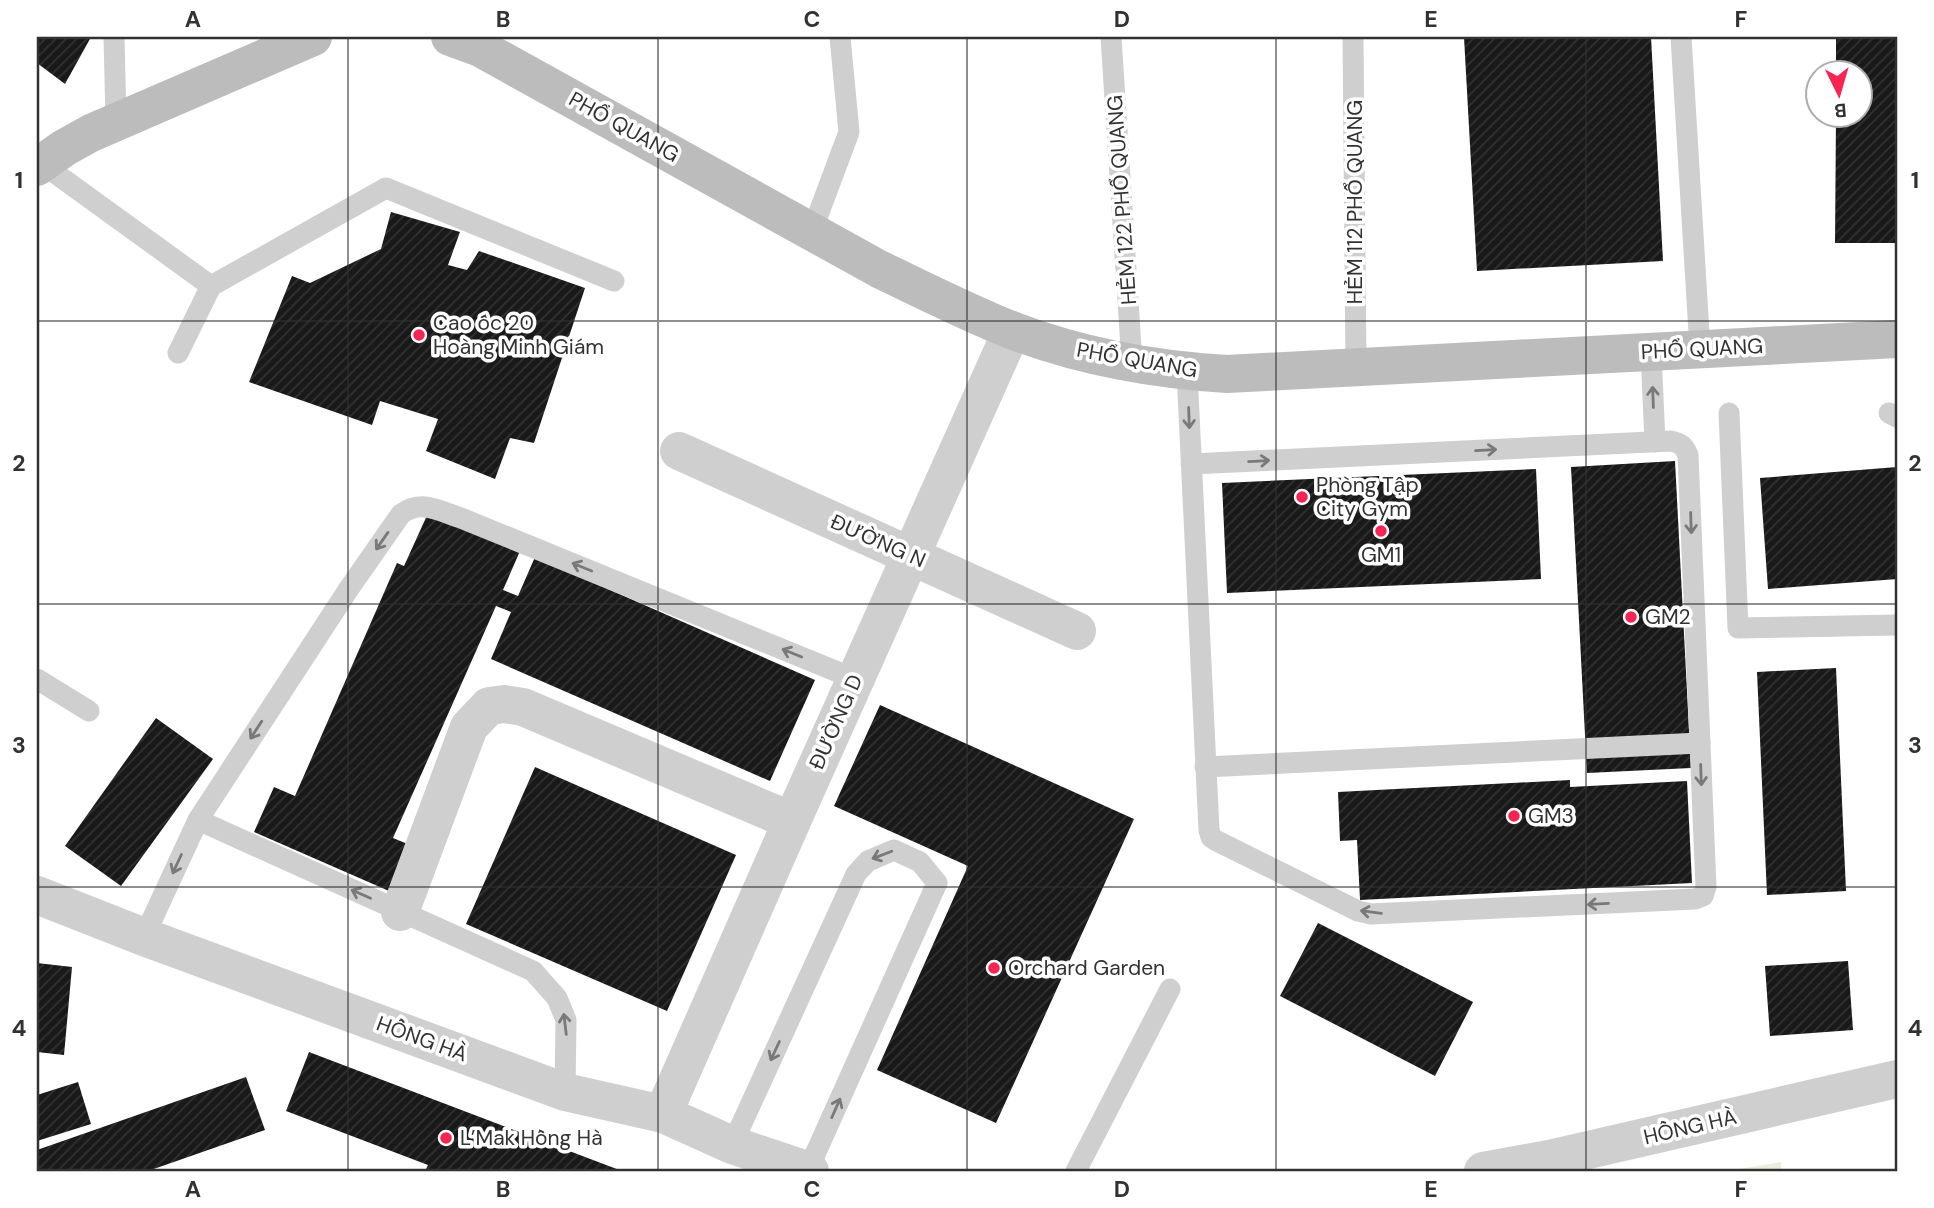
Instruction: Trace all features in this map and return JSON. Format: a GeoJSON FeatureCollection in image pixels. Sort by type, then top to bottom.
{"type":"FeatureCollection","features":[{"type":"Feature","properties":{"kind":"main road"},"geometry":{"type":"LineString","coordinates":[[38,163],[116,121],[313,37]]}},
{"type":"Feature","properties":{"kind":"main road","name":"PHỔ QUANG"},"geometry":{"type":"LineString","coordinates":[[450,37],[480,48],[879,269],[1012,330],[1069,348],[1132,363],[1187,372],[1227,374],[1897,339]]}},
{"type":"Feature","properties":{"kind":"street","name":"ĐƯỜNG D"},"geometry":{"type":"LineString","coordinates":[[663,1114],[1012,330]]}},
{"type":"Feature","properties":{"kind":"street","name":"ĐƯỜNG N"},"geometry":{"type":"LineString","coordinates":[[679,451],[1077,631]]}},
{"type":"Feature","properties":{"kind":"street"},"geometry":{"type":"LineString","coordinates":[[400,912],[464,737],[469,727],[489,706],[504,704],[523,707],[792,821]]}},
{"type":"Feature","properties":{"kind":"street","name":"HỒNG HÀ"},"geometry":{"type":"LineString","coordinates":[[37,895],[144,937],[565,1091],[663,1114],[732,1145],[809,1171]]}},
{"type":"Feature","properties":{"kind":"street","name":"HỒNG HÀ"},"geometry":{"type":"LineString","coordinates":[[1483,1171],[1549,1165],[1897,1079]]}},
{"type":"Feature","properties":{"kind":"lane"},"geometry":{"type":"LineString","coordinates":[[114,37],[116,121]]}},
{"type":"Feature","properties":{"kind":"lane"},"geometry":{"type":"LineString","coordinates":[[811,231],[849,132],[840,37]]}},
{"type":"Feature","properties":{"kind":"lane","name":"HẺM 122 PHỔ QUANG"},"geometry":{"type":"LineString","coordinates":[[1111,37],[1132,363]]}},
{"type":"Feature","properties":{"kind":"lane","name":"HẺM 112 PHỔ QUANG"},"geometry":{"type":"LineString","coordinates":[[1353,37],[1356,368]]}},
{"type":"Feature","properties":{"kind":"lane"},"geometry":{"type":"LineString","coordinates":[[1681,37],[1700,349]]}},
{"type":"Feature","properties":{"kind":"lane"},"geometry":{"type":"LineString","coordinates":[[38,163],[211,286]]}},
{"type":"Feature","properties":{"kind":"lane"},"geometry":{"type":"LineString","coordinates":[[178,353],[211,286],[386,188],[614,281]]}},
{"type":"Feature","properties":{"kind":"lane"},"geometry":{"type":"LineString","coordinates":[[1651,352],[1654,442]]}},
{"type":"Feature","properties":{"kind":"lane"},"geometry":{"type":"LineString","coordinates":[[1187,372],[1191,464],[1205,766],[1211,837],[1371,914],[1695,899],[1703,895],[1706,887],[1688,455],[1685,447],[1679,442],[1654,442],[1191,464]]}},
{"type":"Feature","properties":{"kind":"lane"},"geometry":{"type":"LineString","coordinates":[[1729,413],[1738,628],[1897,625]]}},
{"type":"Feature","properties":{"kind":"lane"},"geometry":{"type":"LineString","coordinates":[[144,937],[198,820],[348,590],[401,514],[410,508],[424,506],[461,518],[856,679]]}},
{"type":"Feature","properties":{"kind":"lane"},"geometry":{"type":"LineString","coordinates":[[37,679],[89,710]]}},
{"type":"Feature","properties":{"kind":"lane"},"geometry":{"type":"LineString","coordinates":[[1205,766],[1700,743]]}},
{"type":"Feature","properties":{"kind":"lane"},"geometry":{"type":"LineString","coordinates":[[198,820],[534,971],[557,998],[566,1020],[565,1091]]}},
{"type":"Feature","properties":{"kind":"lane"},"geometry":{"type":"LineString","coordinates":[[732,1145],[856,874],[868,861],[894,850],[920,862],[937,883],[809,1171]]}},
{"type":"Feature","properties":{"kind":"lane"},"geometry":{"type":"LineString","coordinates":[[1076,1171],[1170,989]]}},
{"type":"Feature","properties":{"kind":"green space"},"geometry":{"type":"Polygon","coordinates":[[[1781,1162],[1781,1171],[1727,1171],[1781,1162]]]}},
{"type":"Feature","properties":{"kind":"building"},"geometry":{"type":"Polygon","coordinates":[[[37,37],[91,37],[65,84],[37,63],[37,37]]]}},
{"type":"Feature","properties":{"kind":"building"},"geometry":{"type":"Polygon","coordinates":[[[1464,37],[1651,37],[1663,261],[1477,271],[1464,37]]]}},
{"type":"Feature","properties":{"kind":"building"},"geometry":{"type":"Polygon","coordinates":[[[1836,37],[1897,37],[1897,243],[1835,243],[1836,130],[1874,130],[1874,60],[1836,60],[1836,37]]]}},
{"type":"Feature","properties":{"kind":"building","name":"Cao ốc 20 Hoàng Minh Giám"},"geometry":{"type":"Polygon","coordinates":[[[391,212],[460,232],[448,265],[467,270],[479,251],[585,288],[534,443],[510,438],[495,479],[426,451],[438,419],[380,401],[372,425],[249,382],[292,276],[310,283],[381,249],[391,212]]]}},
{"type":"Feature","properties":{"kind":"building","name":"GM2"},"geometry":{"type":"Polygon","coordinates":[[[1675,461],[1691,768],[1587,773],[1571,467],[1675,461]]]}},
{"type":"Feature","properties":{"kind":"building"},"geometry":{"type":"Polygon","coordinates":[[[1897,467],[1897,579],[1768,589],[1760,478],[1897,467]]]}},
{"type":"Feature","properties":{"kind":"building","name":"GM1"},"geometry":{"type":"Polygon","coordinates":[[[1536,469],[1541,579],[1227,593],[1222,483],[1536,469]]]}},
{"type":"Feature","properties":{"kind":"building"},"geometry":{"type":"Polygon","coordinates":[[[429,511],[520,551],[503,590],[518,596],[535,557],[815,680],[770,781],[491,659],[511,612],[496,606],[393,838],[410,845],[389,891],[254,832],[274,787],[295,796],[397,563],[404,566],[429,511]]]}},
{"type":"Feature","properties":{"kind":"building"},"geometry":{"type":"Polygon","coordinates":[[[1836,668],[1846,891],[1767,895],[1757,672],[1836,668]]]}},
{"type":"Feature","properties":{"kind":"building","name":"Orchard Garden"},"geometry":{"type":"Polygon","coordinates":[[[880,705],[1134,819],[996,1123],[877,1070],[968,866],[834,806],[880,705]]]}},
{"type":"Feature","properties":{"kind":"building"},"geometry":{"type":"Polygon","coordinates":[[[156,718],[213,759],[121,886],[65,846],[156,718]]]}},
{"type":"Feature","properties":{"kind":"building"},"geometry":{"type":"Polygon","coordinates":[[[535,767],[736,855],[667,1011],[466,924],[535,767]]]}},
{"type":"Feature","properties":{"kind":"building","name":"GM3"},"geometry":{"type":"Polygon","coordinates":[[[1570,780],[1570,787],[1687,781],[1692,883],[1360,900],[1357,840],[1340,841],[1338,792],[1570,780]]]}},
{"type":"Feature","properties":{"kind":"building"},"geometry":{"type":"Polygon","coordinates":[[[1318,923],[1473,1002],[1435,1076],[1280,996],[1318,923]]]}},
{"type":"Feature","properties":{"kind":"building"},"geometry":{"type":"Polygon","coordinates":[[[1848,961],[1853,1030],[1770,1036],[1765,966],[1848,961]]]}},
{"type":"Feature","properties":{"kind":"building"},"geometry":{"type":"Polygon","coordinates":[[[37,963],[72,967],[64,1055],[37,1052],[37,963]]]}},
{"type":"Feature","properties":{"kind":"building","name":"L’Mak Hồng Hà"},"geometry":{"type":"Polygon","coordinates":[[[309,1052],[622,1171],[425,1171],[428,1165],[286,1111],[309,1052]]]}},
{"type":"Feature","properties":{"kind":"building"},"geometry":{"type":"Polygon","coordinates":[[[246,1077],[265,1130],[148,1171],[38,1171],[37,1150],[246,1077]]]}},
{"type":"Feature","properties":{"kind":"building"},"geometry":{"type":"Polygon","coordinates":[[[78,1082],[91,1124],[37,1141],[37,1095],[78,1082]]]}},
{"type":"Feature","properties":{"kind":"place","name":"Cao ốc 20 Hoàng Minh Giám"},"geometry":{"type":"Point","coordinates":[419,335]}},
{"type":"Feature","properties":{"kind":"place","name":"Phòng Tập City Gym"},"geometry":{"type":"Point","coordinates":[1302,497]}},
{"type":"Feature","properties":{"kind":"place","name":"GM1"},"geometry":{"type":"Point","coordinates":[1381,531]}},
{"type":"Feature","properties":{"kind":"place","name":"GM2"},"geometry":{"type":"Point","coordinates":[1631,617]}},
{"type":"Feature","properties":{"kind":"place","name":"GM3"},"geometry":{"type":"Point","coordinates":[1514,816]}},
{"type":"Feature","properties":{"kind":"place","name":"Orchard Garden"},"geometry":{"type":"Point","coordinates":[994,968]}},
{"type":"Feature","properties":{"kind":"place","name":"L’Mak Hồng Hà"},"geometry":{"type":"Point","coordinates":[446,1138]}}]}
